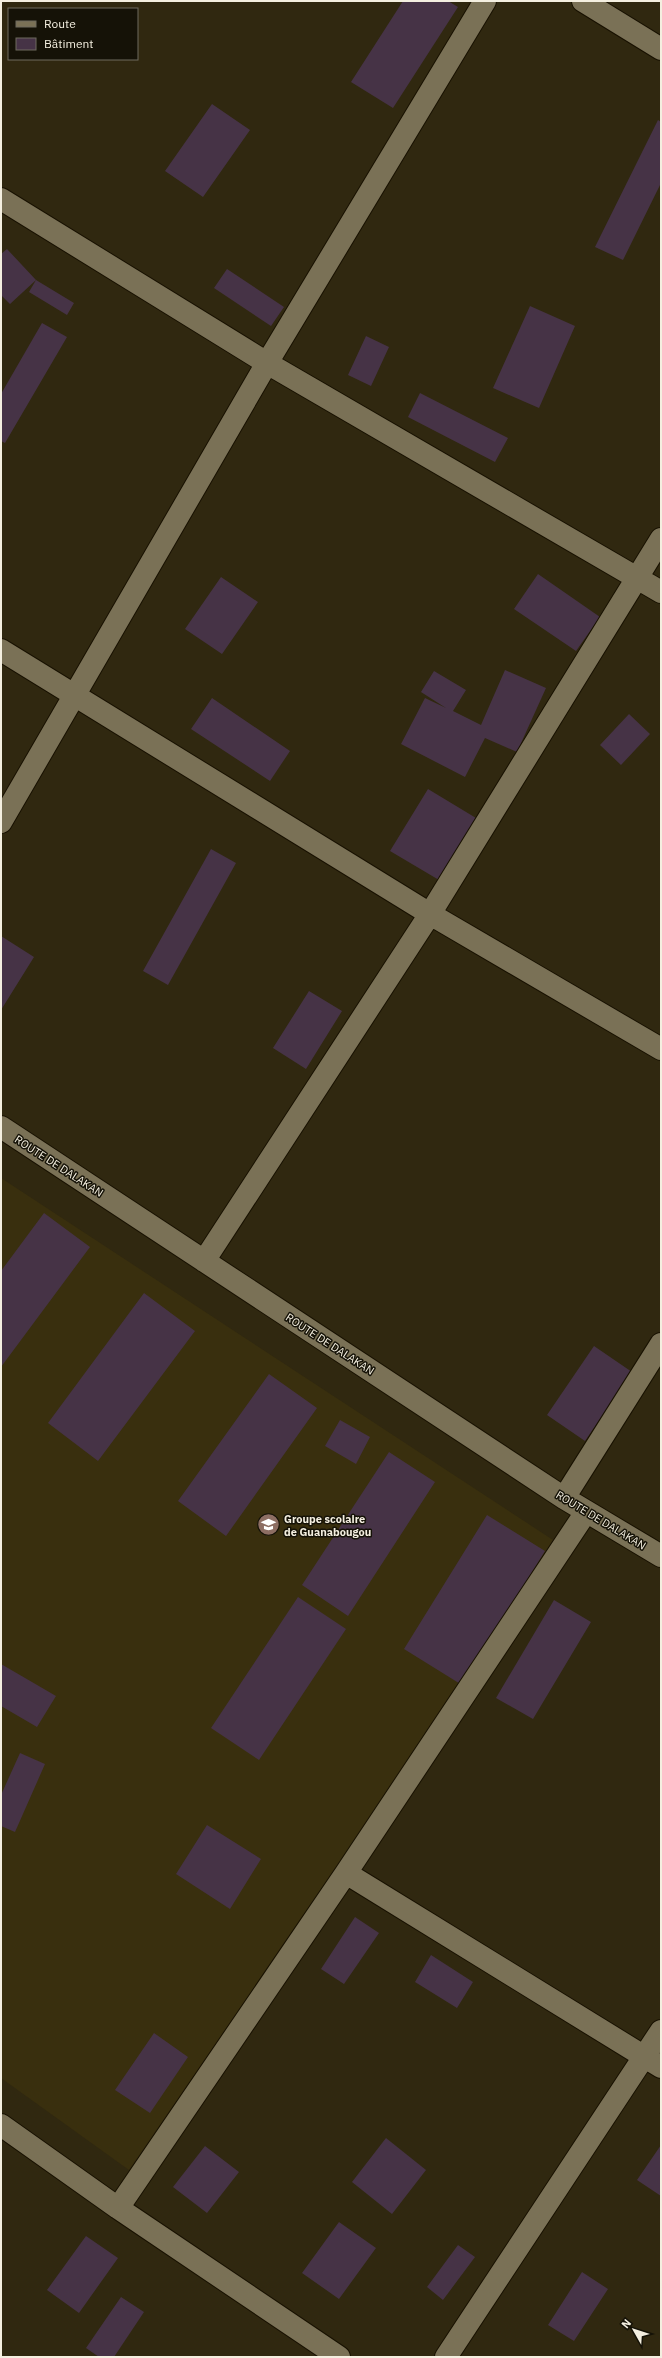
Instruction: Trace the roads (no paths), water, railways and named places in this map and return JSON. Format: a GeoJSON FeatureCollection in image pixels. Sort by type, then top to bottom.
{"type":"FeatureCollection","features":[{"type":"Feature","properties":{"kind":"street"},"geometry":{"type":"LineString","coordinates":[[1,822],[76,695],[267,363],[485,1]]}},
{"type":"Feature","properties":{"kind":"street"},"geometry":{"type":"LineString","coordinates":[[583,1],[661,49]]}},
{"type":"Feature","properties":{"kind":"street"},"geometry":{"type":"LineString","coordinates":[[1,199],[267,363],[661,592]]}},
{"type":"Feature","properties":{"kind":"street"},"geometry":{"type":"LineString","coordinates":[[204,1261],[430,914],[636,577],[661,539]]}},
{"type":"Feature","properties":{"kind":"street"},"geometry":{"type":"LineString","coordinates":[[1,650],[430,914],[661,1049]]}},
{"type":"Feature","properties":{"kind":"street","name":"ROUTE DE DALAKAN"},"geometry":{"type":"LineString","coordinates":[[1,1127],[564,1498],[661,1556]]}},
{"type":"Feature","properties":{"kind":"street"},"geometry":{"type":"LineString","coordinates":[[564,1498],[661,1344]]}},
{"type":"Feature","properties":{"kind":"street"},"geometry":{"type":"LineString","coordinates":[[118,2208],[346,1873],[586,1512]]}},
{"type":"Feature","properties":{"kind":"street"},"geometry":{"type":"LineString","coordinates":[[346,1873],[653,2062]]}},
{"type":"Feature","properties":{"kind":"street"},"geometry":{"type":"LineString","coordinates":[[446,2357],[653,2062],[661,2031]]}},
{"type":"Feature","properties":{"kind":"street"},"geometry":{"type":"LineString","coordinates":[[1,2125],[118,2208],[339,2357]]}},
{"type":"Feature","properties":{"kind":"place","name":"Groupe scolaire de Guanabougou"},"geometry":{"type":"Point","coordinates":[269,1525]}}]}
